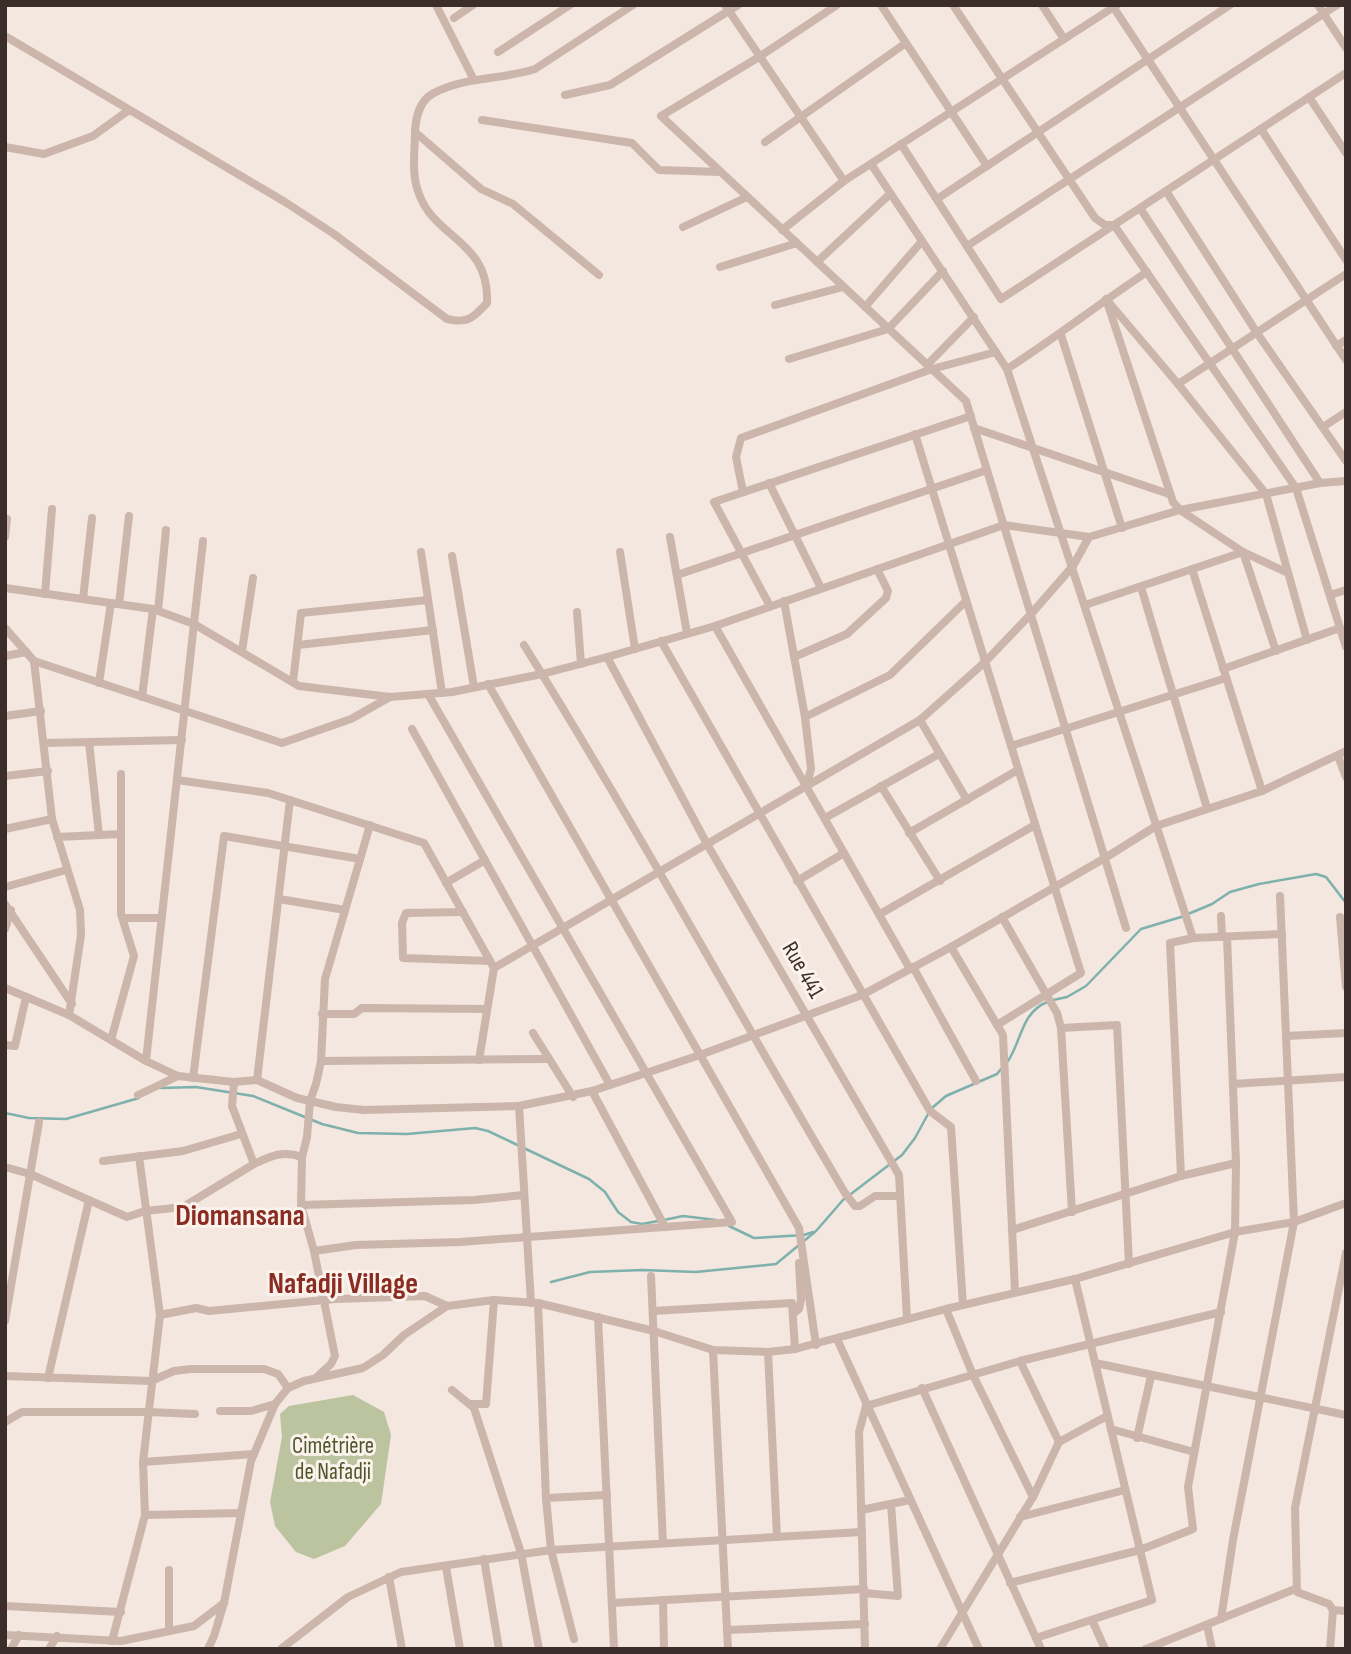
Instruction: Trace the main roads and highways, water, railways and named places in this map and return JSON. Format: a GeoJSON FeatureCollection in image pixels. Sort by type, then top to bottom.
{"type":"FeatureCollection","features":[{"type":"Feature","properties":{"kind":"waterway"},"geometry":{"type":"LineString","coordinates":[[1053,1000],[1067,997],[1086,986],[1141,929],[1181,917],[1212,904],[1230,892],[1316,874],[1326,877],[1346,903]]}},
{"type":"Feature","properties":{"kind":"waterway"},"geometry":{"type":"LineString","coordinates":[[1008,1061],[1027,1020],[1038,1007],[1047,1002]]}},
{"type":"Feature","properties":{"kind":"waterway"},"geometry":{"type":"LineString","coordinates":[[932,1108],[946,1096],[997,1074],[1001,1069]]}},
{"type":"Feature","properties":{"kind":"waterway"},"geometry":{"type":"LineString","coordinates":[[161,1088],[196,1087],[253,1096],[322,1124],[358,1133],[407,1134],[475,1128],[488,1131],[589,1179],[605,1192],[618,1212],[631,1222],[642,1224],[658,1221]]}},
{"type":"Feature","properties":{"kind":"waterway"},"geometry":{"type":"LineString","coordinates":[[5,1113],[29,1118],[66,1119],[139,1098]]}},
{"type":"Feature","properties":{"kind":"waterway"},"geometry":{"type":"LineString","coordinates":[[551,1282],[590,1272],[696,1272],[776,1264],[816,1231],[843,1200],[902,1155],[928,1114]]}},
{"type":"Feature","properties":{"kind":"waterway"},"geometry":{"type":"LineString","coordinates":[[664,1220],[683,1216],[716,1220]]}},
{"type":"Feature","properties":{"kind":"waterway"},"geometry":{"type":"LineString","coordinates":[[729,1226],[754,1238],[813,1232]]}},
{"type":"Feature","properties":{"kind":"district","name":"Diomansana"},"geometry":{"type":"Point","coordinates":[240,1216]}},
{"type":"Feature","properties":{"kind":"district","name":"Nafadji Village"},"geometry":{"type":"Point","coordinates":[343,1284]}},
{"type":"Feature","properties":{"kind":"park label","name":"Cimétrière de Nafadji"},"geometry":{"type":"Point","coordinates":[333,1459]}}]}
